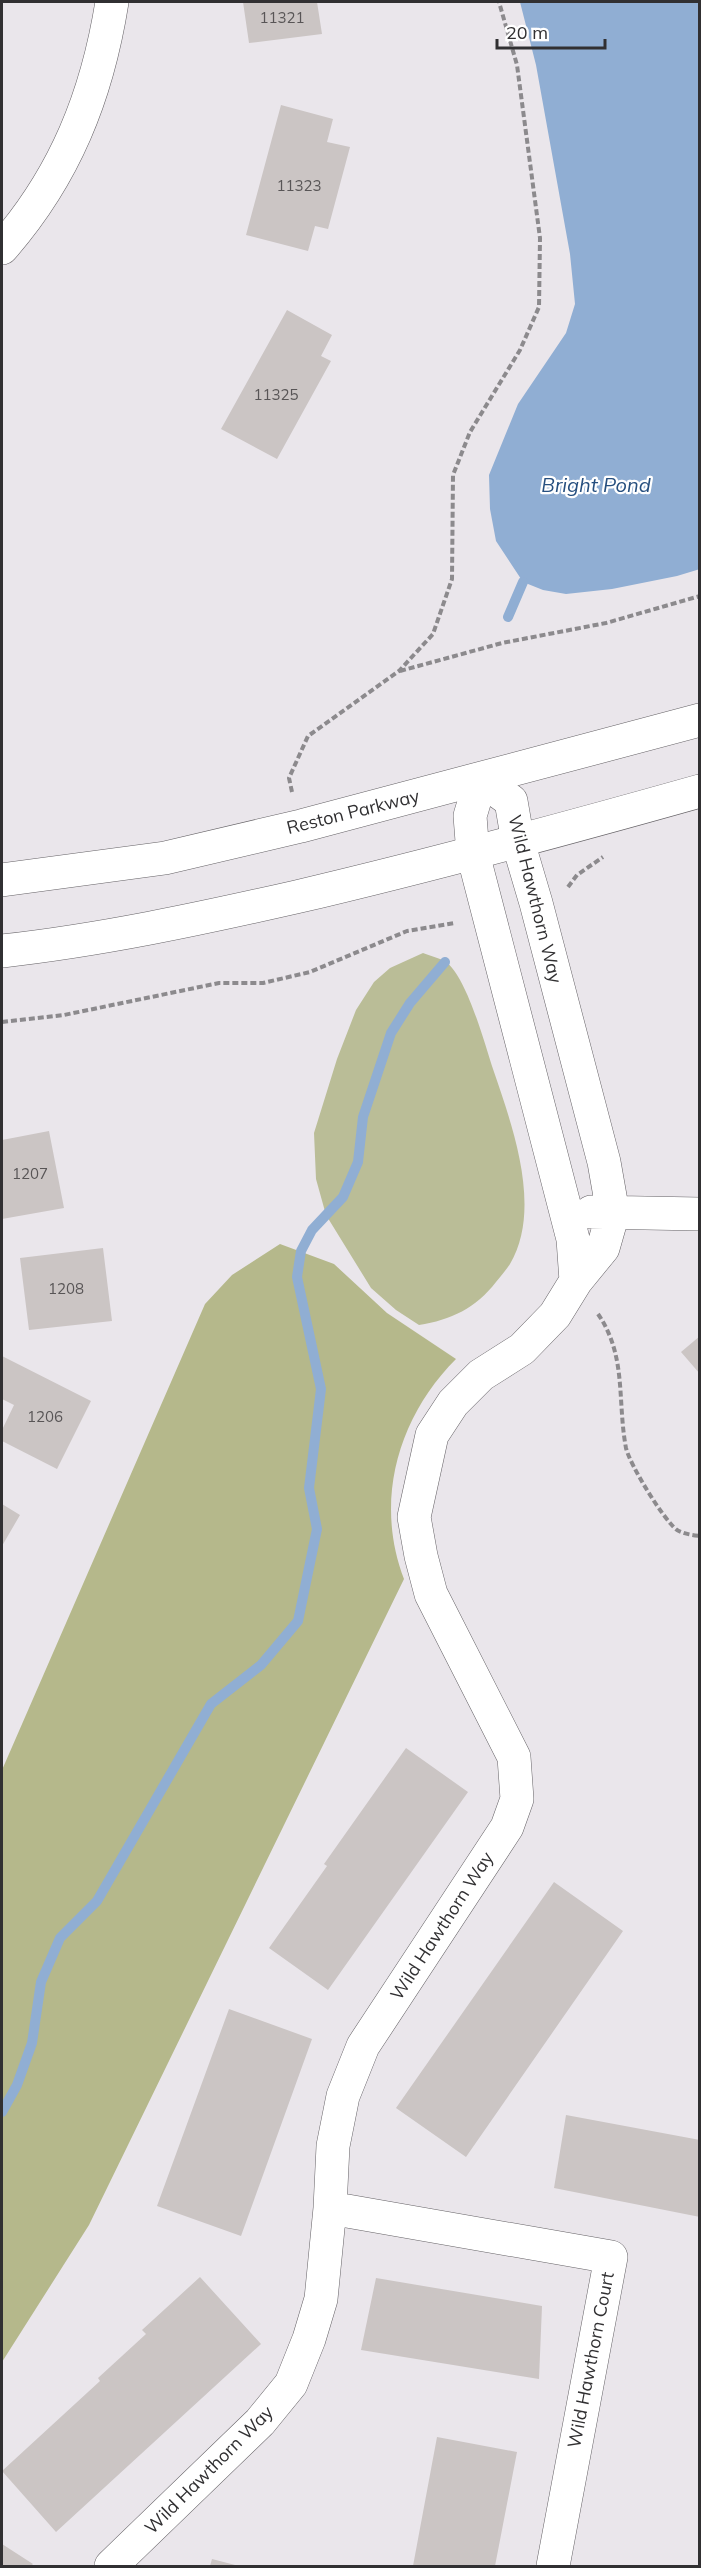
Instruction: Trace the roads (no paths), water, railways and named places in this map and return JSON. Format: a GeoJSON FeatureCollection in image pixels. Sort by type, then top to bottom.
{"type":"FeatureCollection","features":[{"type":"Feature","properties":{"kind":"street"},"geometry":{"type":"LineString","coordinates":[[2,248],[25,222],[62,163],[88,105],[105,44],[112,2]]}},
{"type":"Feature","properties":{"kind":"street","name":"Reston Parkway"},"geometry":{"type":"LineString","coordinates":[[2,880],[155,860],[301,826],[699,720]]}},
{"type":"Feature","properties":{"kind":"street"},"geometry":{"type":"LineString","coordinates":[[481,779],[470,816],[473,854],[573,1239],[576,1281]]}},
{"type":"Feature","properties":{"kind":"street","name":"Wild Hawthorn Way"},"geometry":{"type":"LineString","coordinates":[[111,2566],[260,2422],[291,2384],[309,2339],[321,2299],[330,2208],[333,2145],[343,2096],[363,2046],[507,1827],[517,1799],[514,1757],[431,1594],[414,1517],[432,1435],[453,1403],[481,1375],[522,1349],[555,1315],[576,1281],[603,1248],[613,1213],[604,1162],[518,842],[511,801],[481,779]]}},
{"type":"Feature","properties":{"kind":"street"},"geometry":{"type":"LineString","coordinates":[[2,951],[139,930],[227,913],[473,854],[699,791]]}},
{"type":"Feature","properties":{"kind":"street"},"geometry":{"type":"LineString","coordinates":[[565,1211],[699,1214]]}},
{"type":"Feature","properties":{"kind":"street","name":"Wild Hawthorn Court"},"geometry":{"type":"LineString","coordinates":[[330,2208],[611,2257],[552,2566]]}},
{"type":"Feature","properties":{"kind":"water","name":"Bright Pond"},"geometry":{"type":"Polygon","coordinates":[[[520,2],[699,2],[700,569],[677,576],[612,589],[566,594],[543,590],[523,582],[496,541],[490,509],[489,475],[518,404],[566,333],[575,304],[570,254],[536,65],[520,2]]]}},
{"type":"Feature","properties":{"kind":"waterway"},"geometry":{"type":"LineString","coordinates":[[508,617],[523,582]]}},
{"type":"Feature","properties":{"kind":"waterway"},"geometry":{"type":"LineString","coordinates":[[2,2112],[17,2085],[32,2043],[41,1982],[60,1938],[97,1901],[211,1704],[261,1665],[298,1621],[317,1529],[309,1488],[321,1389],[297,1277],[301,1251],[312,1230],[343,1197],[358,1162],[363,1117],[391,1033],[410,1003],[445,962]]}}]}
